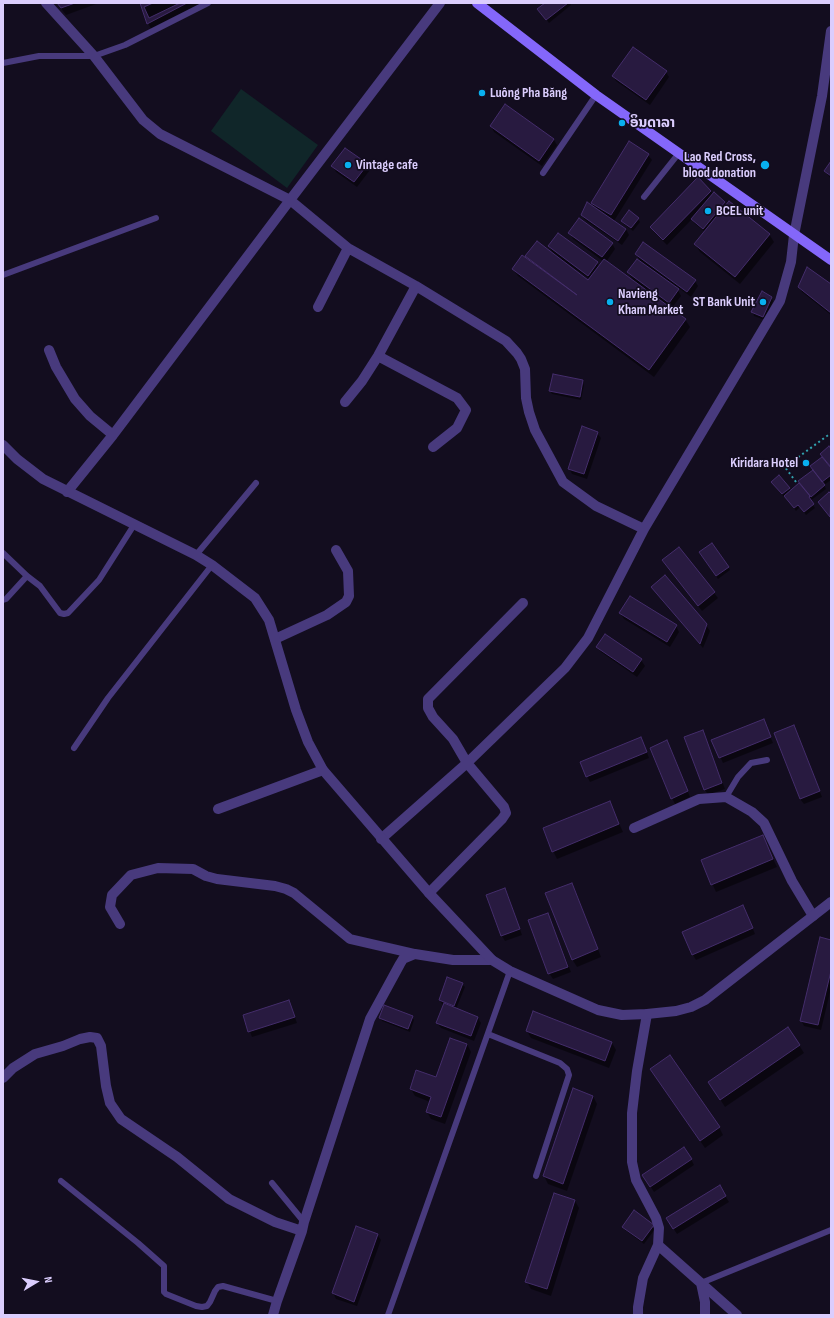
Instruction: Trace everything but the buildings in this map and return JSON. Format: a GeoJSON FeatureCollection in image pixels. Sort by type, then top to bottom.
{"type":"FeatureCollection","features":[{"type":"Feature","properties":{"kind":"main road"},"geometry":{"type":"LineString","coordinates":[[477,3],[596,95],[831,260]]}},
{"type":"Feature","properties":{"kind":"street"},"geometry":{"type":"LineString","coordinates":[[46,3],[94,56],[143,120],[160,134],[290,200],[348,248],[416,286],[506,341],[517,353],[524,369],[526,398],[529,412],[536,430],[563,482],[596,506],[644,529]]}},
{"type":"Feature","properties":{"kind":"street"},"geometry":{"type":"LineString","coordinates":[[67,492],[113,435],[440,3]]}},
{"type":"Feature","properties":{"kind":"street"},"geometry":{"type":"LineString","coordinates":[[381,839],[467,763],[566,668],[588,638],[644,529],[780,301],[792,262],[794,235],[822,96],[831,31]]}},
{"type":"Feature","properties":{"kind":"street"},"geometry":{"type":"LineString","coordinates":[[318,307],[348,248]]}},
{"type":"Feature","properties":{"kind":"street"},"geometry":{"type":"LineString","coordinates":[[345,402],[362,381],[378,356],[416,286]]}},
{"type":"Feature","properties":{"kind":"street"},"geometry":{"type":"LineString","coordinates":[[49,350],[56,366],[75,399],[90,416],[113,435]]}},
{"type":"Feature","properties":{"kind":"street"},"geometry":{"type":"LineString","coordinates":[[378,356],[457,398],[466,410],[457,428],[433,447]]}},
{"type":"Feature","properties":{"kind":"street"},"geometry":{"type":"LineString","coordinates":[[3,445],[17,460],[43,479],[196,555],[212,565],[255,598],[269,620],[299,717],[308,742],[323,770],[429,893],[492,960],[510,971],[598,1010],[622,1014],[647,1014],[676,1011],[691,1007],[705,1000],[831,902]]}},
{"type":"Feature","properties":{"kind":"street"},"geometry":{"type":"LineString","coordinates":[[275,639],[327,615],[346,602],[350,596],[348,571],[336,550]]}},
{"type":"Feature","properties":{"kind":"street"},"geometry":{"type":"LineString","coordinates":[[429,893],[502,819],[506,813],[504,807],[467,763],[453,739],[432,717],[428,708],[428,699],[523,603]]}},
{"type":"Feature","properties":{"kind":"street"},"geometry":{"type":"LineString","coordinates":[[218,809],[323,770]]}},
{"type":"Feature","properties":{"kind":"street"},"geometry":{"type":"LineString","coordinates":[[634,828],[698,799],[726,797],[752,812],[764,823],[792,881],[814,916]]}},
{"type":"Feature","properties":{"kind":"street"},"geometry":{"type":"LineString","coordinates":[[120,924],[110,907],[112,895],[131,875],[158,868],[194,870],[206,876],[217,879],[275,886],[286,889],[294,893],[350,939],[415,954],[453,960],[492,960]]}},
{"type":"Feature","properties":{"kind":"street"},"geometry":{"type":"LineString","coordinates":[[273,1315],[370,1019],[403,959],[415,954]]}},
{"type":"Feature","properties":{"kind":"street"},"geometry":{"type":"LineString","coordinates":[[638,1315],[643,1278],[658,1245],[659,1228],[656,1218],[636,1180],[632,1162],[632,1113],[637,1071],[647,1014]]}},
{"type":"Feature","properties":{"kind":"street"},"geometry":{"type":"LineString","coordinates":[[3,1078],[13,1068],[35,1054],[63,1046],[80,1039],[90,1037],[97,1038],[101,1046],[106,1086],[110,1103],[121,1119],[177,1157],[229,1199],[274,1222],[303,1227]]}},
{"type":"Feature","properties":{"kind":"street"},"geometry":{"type":"LineString","coordinates":[[658,1245],[737,1315]]}},
{"type":"Feature","properties":{"kind":"street"},"geometry":{"type":"LineString","coordinates":[[702,1283],[705,1302],[705,1315]]}},
{"type":"Feature","properties":{"kind":"lane"},"geometry":{"type":"LineString","coordinates":[[3,62],[39,56],[94,56],[125,45],[208,3]]}},
{"type":"Feature","properties":{"kind":"lane"},"geometry":{"type":"LineString","coordinates":[[543,173],[596,95]]}},
{"type":"Feature","properties":{"kind":"lane"},"geometry":{"type":"LineString","coordinates":[[644,198],[679,153]]}},
{"type":"Feature","properties":{"kind":"lane"},"geometry":{"type":"LineString","coordinates":[[3,275],[156,218]]}},
{"type":"Feature","properties":{"kind":"lane"},"geometry":{"type":"LineString","coordinates":[[196,555],[256,483]]}},
{"type":"Feature","properties":{"kind":"lane"},"geometry":{"type":"LineString","coordinates":[[3,553],[40,586],[60,614],[68,613],[99,580],[134,525]]}},
{"type":"Feature","properties":{"kind":"lane"},"geometry":{"type":"LineString","coordinates":[[74,748],[108,698],[212,565]]}},
{"type":"Feature","properties":{"kind":"lane"},"geometry":{"type":"LineString","coordinates":[[3,600],[6,599],[27,576]]}},
{"type":"Feature","properties":{"kind":"lane"},"geometry":{"type":"LineString","coordinates":[[726,797],[738,777],[751,763],[767,760]]}},
{"type":"Feature","properties":{"kind":"lane"},"geometry":{"type":"LineString","coordinates":[[388,1315],[510,971]]}},
{"type":"Feature","properties":{"kind":"lane"},"geometry":{"type":"LineString","coordinates":[[488,1034],[560,1063],[567,1069],[569,1076],[536,1176]]}},
{"type":"Feature","properties":{"kind":"lane"},"geometry":{"type":"LineString","coordinates":[[61,1181],[164,1266],[164,1292],[166,1294],[202,1307],[207,1306],[218,1287],[223,1286],[277,1301]]}},
{"type":"Feature","properties":{"kind":"lane"},"geometry":{"type":"LineString","coordinates":[[272,1184],[303,1227]]}},
{"type":"Feature","properties":{"kind":"lane"},"geometry":{"type":"LineString","coordinates":[[702,1283],[831,1230]]}},
{"type":"Feature","properties":{"kind":"path"},"geometry":{"type":"LineString","coordinates":[[796,482],[785,467],[831,433]]}},
{"type":"Feature","properties":{"kind":"green space"},"geometry":{"type":"Polygon","coordinates":[[[241,89],[318,145],[287,188],[211,131],[241,89]]]}},
{"type":"Feature","properties":{"kind":"place","name":"Luông Pha Băng"},"geometry":{"type":"Point","coordinates":[482,93]}},
{"type":"Feature","properties":{"kind":"place","name":"ອິນດາລາ"},"geometry":{"type":"Point","coordinates":[622,123]}},
{"type":"Feature","properties":{"kind":"place","name":"Vintage cafe"},"geometry":{"type":"Point","coordinates":[348,165]}},
{"type":"Feature","properties":{"kind":"place","name":"Lao Red Cross, blood donation"},"geometry":{"type":"Point","coordinates":[765,165]}},
{"type":"Feature","properties":{"kind":"place","name":"BCEL unit"},"geometry":{"type":"Point","coordinates":[708,211]}},
{"type":"Feature","properties":{"kind":"place","name":"Navieng Kham Market"},"geometry":{"type":"Point","coordinates":[610,302]}},
{"type":"Feature","properties":{"kind":"place","name":"ST Bank Unit"},"geometry":{"type":"Point","coordinates":[763,302]}},
{"type":"Feature","properties":{"kind":"place","name":"Kiridara Hotel"},"geometry":{"type":"Point","coordinates":[806,463]}}]}
